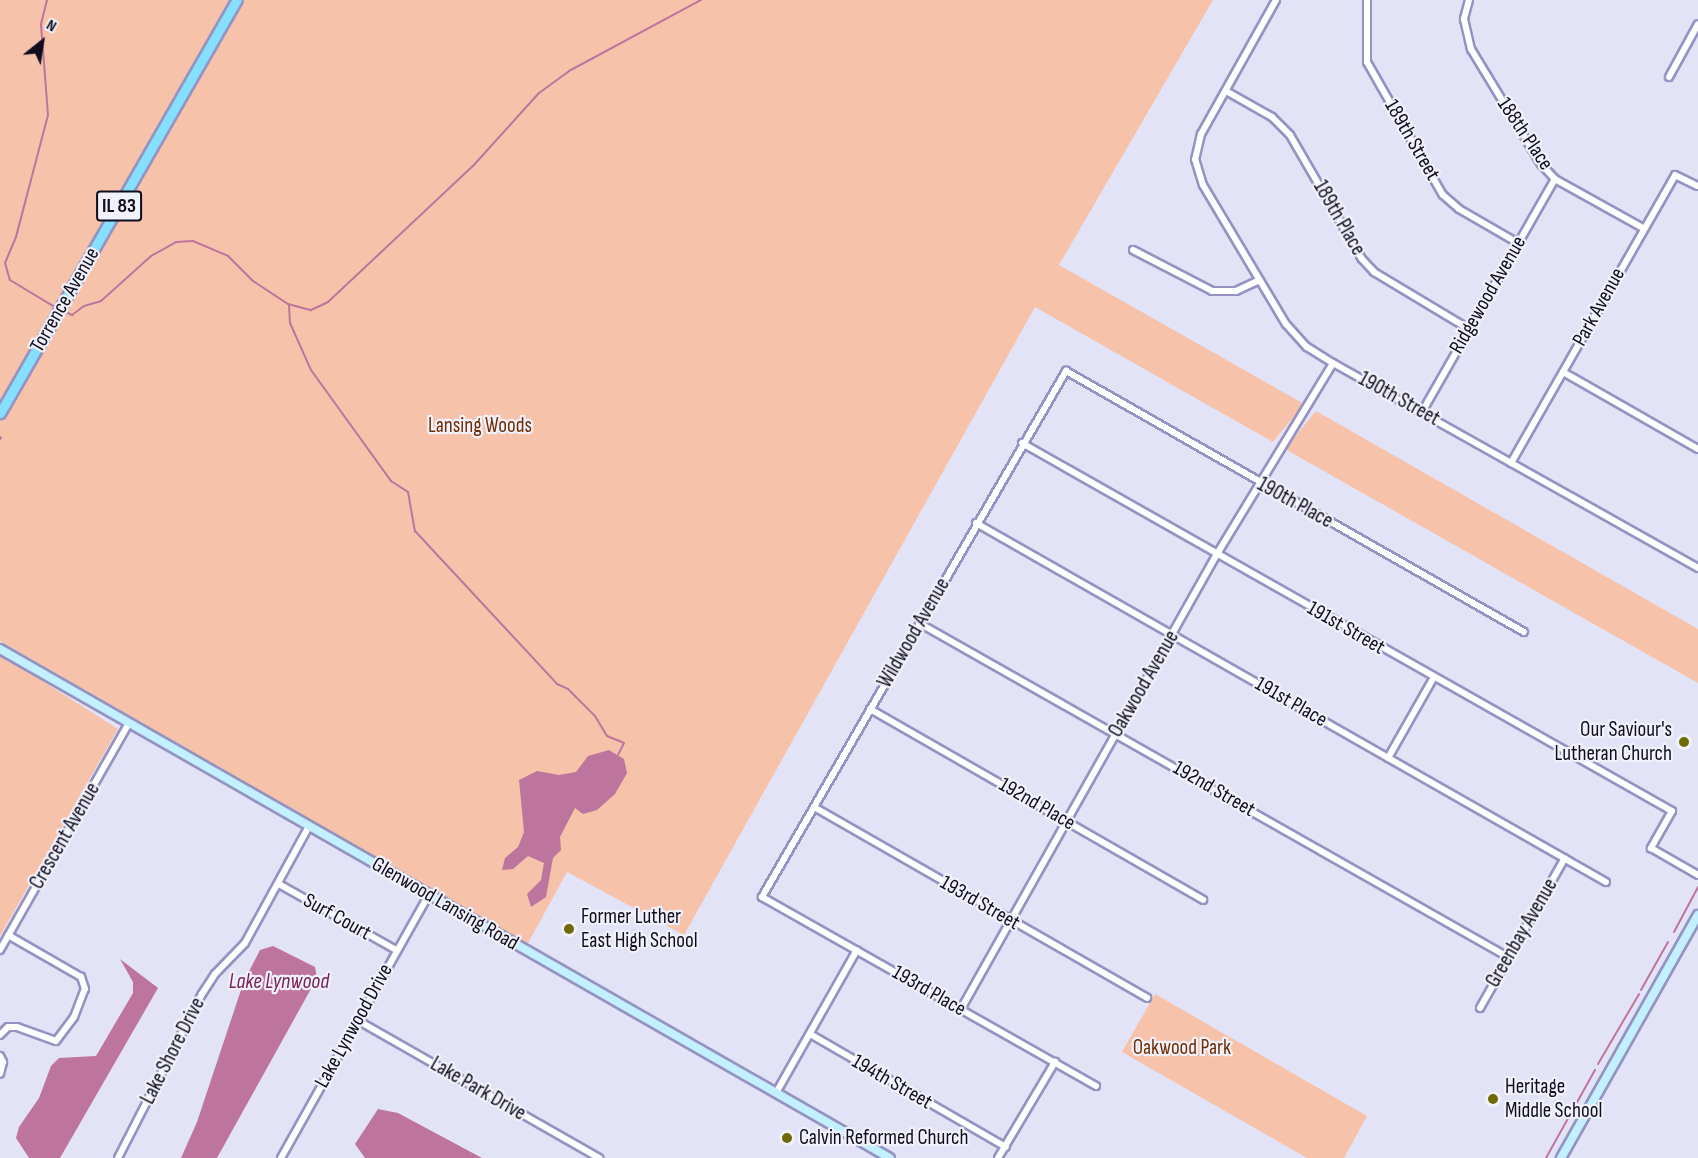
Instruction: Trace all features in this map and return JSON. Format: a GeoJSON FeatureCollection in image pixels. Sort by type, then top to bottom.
{"type":"FeatureCollection","features":[{"type":"Feature","properties":{"kind":"main road","name":"Torrence Avenue"},"geometry":{"type":"LineString","coordinates":[[0,413],[237,0]]}},
{"type":"Feature","properties":{"kind":"main road","name":"Glenwood Lansing Road"},"geometry":{"type":"LineString","coordinates":[[0,649],[890,1158]]}},
{"type":"Feature","properties":{"kind":"main road"},"geometry":{"type":"LineString","coordinates":[[1561,1158],[1698,915]]}},
{"type":"Feature","properties":{"kind":"street"},"geometry":{"type":"LineString","coordinates":[[1226,91],[1276,0]]}},
{"type":"Feature","properties":{"kind":"street","name":"189th Street"},"geometry":{"type":"LineString","coordinates":[[1366,0],[1367,62],[1443,195],[1459,209],[1518,243]]}},
{"type":"Feature","properties":{"kind":"street","name":"188th Place"},"geometry":{"type":"LineString","coordinates":[[1469,0],[1465,33],[1541,164],[1555,179],[1643,228]]}},
{"type":"Feature","properties":{"kind":"street"},"geometry":{"type":"LineString","coordinates":[[1669,77],[1698,24]]}},
{"type":"Feature","properties":{"kind":"street","name":"190th Street"},"geometry":{"type":"LineString","coordinates":[[1226,91],[1197,142],[1195,159],[1199,176],[1293,333],[1333,363],[1698,568]]}},
{"type":"Feature","properties":{"kind":"street","name":"189th Place"},"geometry":{"type":"LineString","coordinates":[[1226,91],[1272,117],[1290,135],[1362,259],[1374,272],[1469,329]]}},
{"type":"Feature","properties":{"kind":"street","name":"Park Avenue"},"geometry":{"type":"LineString","coordinates":[[1511,463],[1643,228],[1676,175],[1698,186]]}},
{"type":"Feature","properties":{"kind":"street","name":"Ridgewood Avenue"},"geometry":{"type":"LineString","coordinates":[[1422,412],[1555,179]]}},
{"type":"Feature","properties":{"kind":"street"},"geometry":{"type":"LineString","coordinates":[[1133,250],[1212,291],[1236,291],[1260,280]]}},
{"type":"Feature","properties":{"kind":"street","name":"Oakwood Avenue"},"geometry":{"type":"LineString","coordinates":[[961,1009],[1217,554],[1333,363]]}},
{"type":"Feature","properties":{"kind":"street","name":"190th Place"},"geometry":{"type":"LineString","coordinates":[[1066,371],[1524,632]]}},
{"type":"Feature","properties":{"kind":"street","name":"Wildwood Avenue"},"geometry":{"type":"LineString","coordinates":[[762,897],[1022,443],[1066,371]]}},
{"type":"Feature","properties":{"kind":"street"},"geometry":{"type":"LineString","coordinates":[[1563,372],[1698,449]]}},
{"type":"Feature","properties":{"kind":"street","name":"191st Street"},"geometry":{"type":"LineString","coordinates":[[1022,443],[1672,811],[1651,848],[1698,875]]}},
{"type":"Feature","properties":{"kind":"street","name":"191st Place"},"geometry":{"type":"LineString","coordinates":[[976,523],[1606,882]]}},
{"type":"Feature","properties":{"kind":"street","name":"192nd Street"},"geometry":{"type":"LineString","coordinates":[[920,623],[1508,957]]}},
{"type":"Feature","properties":{"kind":"street"},"geometry":{"type":"LineString","coordinates":[[1388,758],[1434,677]]}},
{"type":"Feature","properties":{"kind":"street","name":"192nd Place"},"geometry":{"type":"LineString","coordinates":[[870,710],[1203,900]]}},
{"type":"Feature","properties":{"kind":"street","name":"Crescent Avenue"},"geometry":{"type":"LineString","coordinates":[[0,950],[129,723]]}},
{"type":"Feature","properties":{"kind":"street","name":"193rd Street"},"geometry":{"type":"LineString","coordinates":[[814,807],[1147,998]]}},
{"type":"Feature","properties":{"kind":"street","name":"Lake Shore Drive"},"geometry":{"type":"LineString","coordinates":[[118,1158],[202,994],[214,974],[245,943],[309,826]]}},
{"type":"Feature","properties":{"kind":"street","name":"Greenbay Avenue"},"geometry":{"type":"LineString","coordinates":[[1480,1008],[1565,858]]}},
{"type":"Feature","properties":{"kind":"street","name":"Surf Court"},"geometry":{"type":"LineString","coordinates":[[279,884],[396,950]]}},
{"type":"Feature","properties":{"kind":"street","name":"Lake Lynwood Drive"},"geometry":{"type":"LineString","coordinates":[[280,1158],[429,894]]}},
{"type":"Feature","properties":{"kind":"street","name":"193rd Place"},"geometry":{"type":"LineString","coordinates":[[762,897],[1096,1086]]}},
{"type":"Feature","properties":{"kind":"street"},"geometry":{"type":"LineString","coordinates":[[0,1035],[8,1027],[17,1027],[56,1041],[74,1017],[85,989],[81,977],[8,936]]}},
{"type":"Feature","properties":{"kind":"street"},"geometry":{"type":"LineString","coordinates":[[776,1093],[857,950]]}},
{"type":"Feature","properties":{"kind":"street","name":"Lake Park Drive"},"geometry":{"type":"LineString","coordinates":[[357,1020],[599,1158]]}},
{"type":"Feature","properties":{"kind":"street","name":"194th Street"},"geometry":{"type":"LineString","coordinates":[[810,1034],[1006,1147]]}},
{"type":"Feature","properties":{"kind":"street"},"geometry":{"type":"LineString","coordinates":[[0,1056],[3,1062],[0,1074]]}},
{"type":"Feature","properties":{"kind":"street"},"geometry":{"type":"LineString","coordinates":[[998,1158],[1054,1062]]}},
{"type":"Feature","properties":{"kind":"green space","name":"Lansing Woods"},"geometry":{"type":"Polygon","coordinates":[[[0,0],[1213,0],[1059,265],[1304,404],[1273,442],[1035,307],[684,935],[567,872],[527,945],[0,641],[0,0]]]}},
{"type":"Feature","properties":{"kind":"green space"},"geometry":{"type":"Polygon","coordinates":[[[1316,411],[1698,629],[1698,683],[1285,449],[1316,411]]]}},
{"type":"Feature","properties":{"kind":"green space"},"geometry":{"type":"Polygon","coordinates":[[[0,654],[118,729],[0,936],[0,654]]]}},
{"type":"Feature","properties":{"kind":"green space","name":"Oakwood Park"},"geometry":{"type":"Polygon","coordinates":[[[1155,994],[1367,1116],[1344,1158],[1307,1158],[1122,1052],[1155,994]]]}},
{"type":"Feature","properties":{"kind":"water"},"geometry":{"type":"Polygon","coordinates":[[[609,750],[624,759],[627,773],[615,794],[597,810],[583,814],[575,808],[560,837],[561,850],[553,858],[546,897],[531,907],[527,894],[541,880],[544,863],[528,856],[513,869],[502,870],[505,858],[518,847],[524,832],[519,780],[537,771],[559,775],[576,772],[588,756],[609,750]]]}},
{"type":"Feature","properties":{"kind":"water","name":"Lake Lynwood"},"geometry":{"type":"Polygon","coordinates":[[[273,946],[315,967],[317,978],[217,1158],[181,1158],[197,1122],[244,981],[260,950],[273,946]]]}},
{"type":"Feature","properties":{"kind":"water"},"geometry":{"type":"Polygon","coordinates":[[[120,959],[158,988],[60,1158],[29,1158],[16,1138],[19,1127],[39,1098],[51,1066],[59,1058],[96,1056],[133,993],[133,982],[120,959]]]}},
{"type":"Feature","properties":{"kind":"water"},"geometry":{"type":"Polygon","coordinates":[[[378,1109],[398,1113],[482,1158],[365,1158],[355,1144],[378,1109]]]}},
{"type":"Feature","properties":{"kind":"waterway"},"geometry":{"type":"LineString","coordinates":[[47,0],[41,24],[48,115],[16,237],[5,263],[10,280],[55,307]]}},
{"type":"Feature","properties":{"kind":"waterway"},"geometry":{"type":"LineString","coordinates":[[66,312],[72,315],[84,306],[101,301],[151,256],[176,242],[193,241],[228,256],[253,281],[288,304],[311,310],[328,302],[473,166],[539,93],[569,71],[701,0]]}},
{"type":"Feature","properties":{"kind":"waterway"},"geometry":{"type":"LineString","coordinates":[[289,305],[290,323],[311,370],[391,481],[408,492],[415,531],[557,684],[568,689],[595,716],[607,736],[624,743],[618,755]]}},
{"type":"Feature","properties":{"kind":"waterway"},"geometry":{"type":"LineString","coordinates":[[1674,932],[1698,887]]}},
{"type":"Feature","properties":{"kind":"waterway"},"geometry":{"type":"LineString","coordinates":[[1641,990],[1668,942]]}},
{"type":"Feature","properties":{"kind":"waterway"},"geometry":{"type":"LineString","coordinates":[[1598,1064],[1639,994]]}},
{"type":"Feature","properties":{"kind":"waterway"},"geometry":{"type":"LineString","coordinates":[[1546,1158],[1595,1070]]}},
{"type":"Feature","properties":{"kind":"place","name":"Our Saviour's Lutheran Church"},"geometry":{"type":"Point","coordinates":[1684,742]}},
{"type":"Feature","properties":{"kind":"place","name":"Former Luther East High School"},"geometry":{"type":"Point","coordinates":[569,929]}},
{"type":"Feature","properties":{"kind":"place","name":"Heritage Middle School"},"geometry":{"type":"Point","coordinates":[1493,1099]}},
{"type":"Feature","properties":{"kind":"place","name":"Calvin Reformed Church"},"geometry":{"type":"Point","coordinates":[787,1138]}}]}
